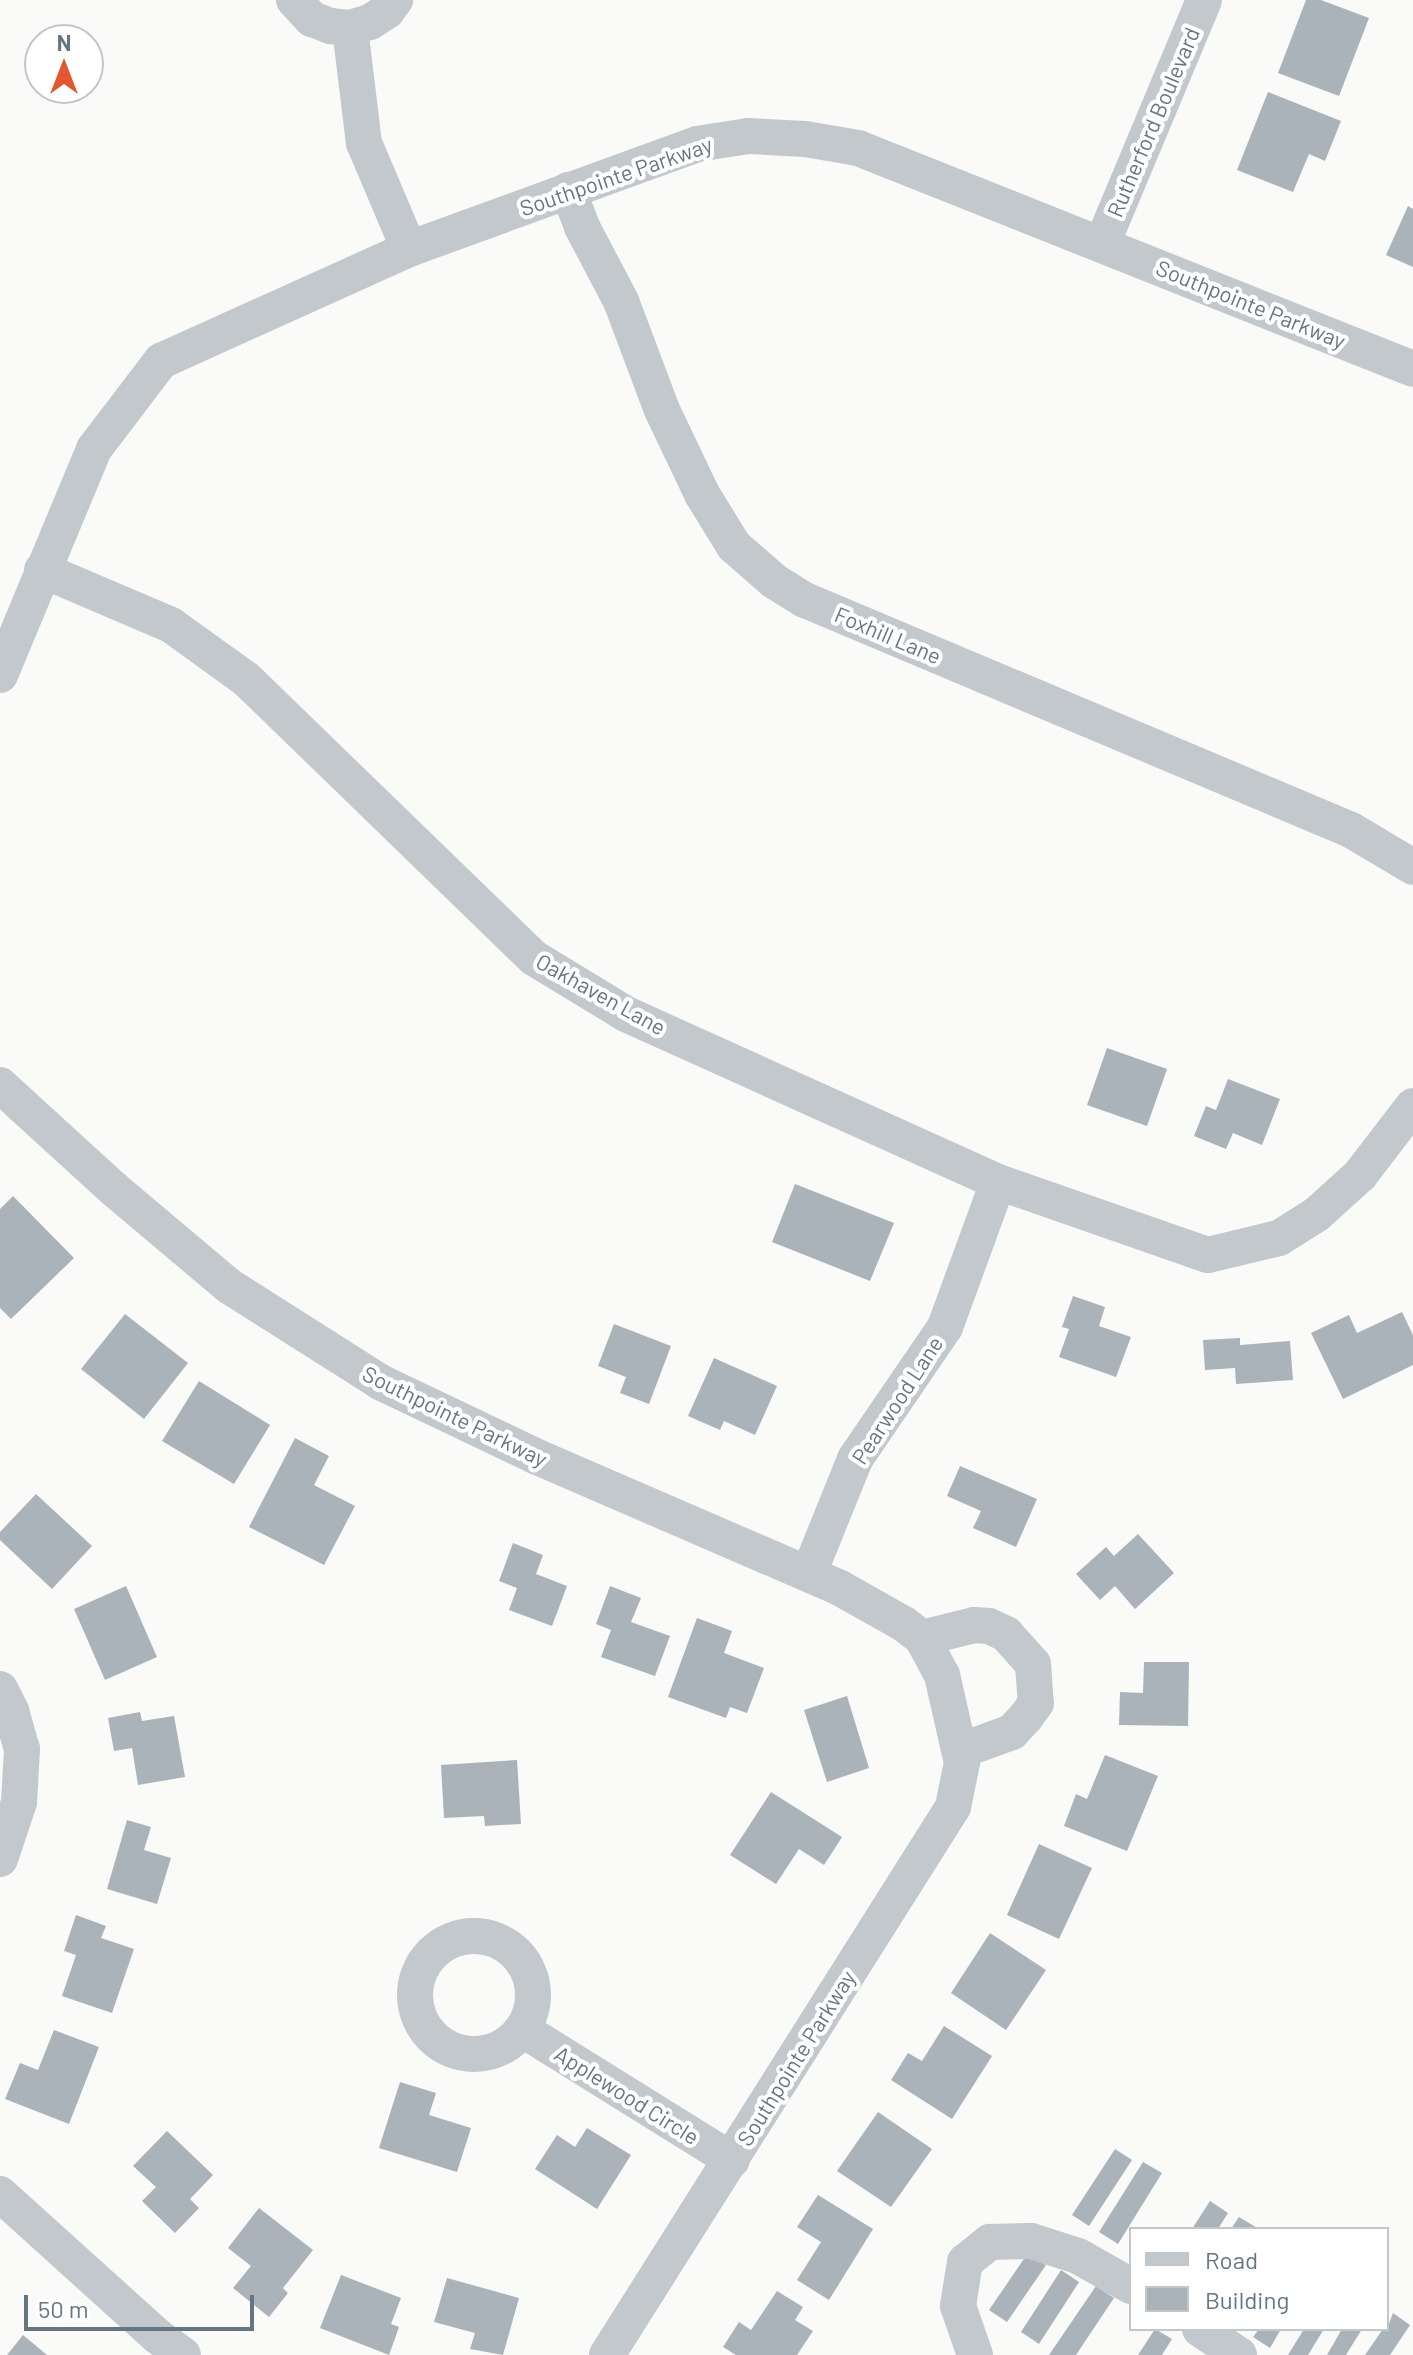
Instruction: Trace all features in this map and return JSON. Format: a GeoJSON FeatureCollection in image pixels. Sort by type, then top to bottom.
{"type":"FeatureCollection","features":[{"type":"Feature","properties":{"kind":"street"},"geometry":{"type":"LineString","coordinates":[[294,0],[312,19],[330,26],[350,28],[370,22],[395,0]]}},
{"type":"Feature","properties":{"kind":"street","name":"Rutherford Boulevard"},"geometry":{"type":"LineString","coordinates":[[1102,244],[1204,0]]}},
{"type":"Feature","properties":{"kind":"street"},"geometry":{"type":"LineString","coordinates":[[350,28],[364,143],[409,249]]}},
{"type":"Feature","properties":{"kind":"street","name":"Southpointe Parkway"},"geometry":{"type":"LineString","coordinates":[[0,675],[94,449],[161,361],[409,249],[697,144],[748,136],[805,139],[858,148],[1413,369]]}},
{"type":"Feature","properties":{"kind":"street","name":"Foxhill Lane"},"geometry":{"type":"LineString","coordinates":[[568,190],[582,227],[621,301],[662,410],[702,494],[734,546],[774,581],[805,600],[1351,830],[1413,867]]}},
{"type":"Feature","properties":{"kind":"street","name":"Oakhaven Lane"},"geometry":{"type":"LineString","coordinates":[[42,570],[171,625],[246,679],[534,958],[626,1014],[998,1182],[1208,1255],[1279,1238],[1317,1214],[1360,1175],[1413,1106]]}},
{"type":"Feature","properties":{"kind":"street","name":"Southpointe Parkway"},"geometry":{"type":"LineString","coordinates":[[0,1085],[115,1190],[229,1286],[380,1382],[535,1456],[809,1573],[904,1624],[922,1638],[942,1675],[962,1763],[953,1807],[607,2355]]}},
{"type":"Feature","properties":{"kind":"street","name":"Pearwood Lane"},"geometry":{"type":"LineString","coordinates":[[809,1573],[855,1459],[945,1327],[998,1182]]}},
{"type":"Feature","properties":{"kind":"street"},"geometry":{"type":"LineString","coordinates":[[922,1638],[974,1625],[989,1626],[1006,1634],[1033,1664],[1036,1703],[1025,1718],[1012,1732],[960,1751]]}},
{"type":"Feature","properties":{"kind":"street"},"geometry":{"type":"LineString","coordinates":[[0,1689],[11,1711],[22,1749],[19,1802],[0,1859]]}},
{"type":"Feature","properties":{"kind":"street","name":"Applewood Circle"},"geometry":{"type":"LineString","coordinates":[[523,2030],[732,2160]]}},
{"type":"Feature","properties":{"kind":"street"},"geometry":{"type":"LineString","coordinates":[[0,2194],[157,2336],[183,2355]]}},
{"type":"Feature","properties":{"kind":"street"},"geometry":{"type":"LineString","coordinates":[[975,2355],[958,2306],[965,2262],[990,2242],[1031,2241],[1078,2256],[1129,2285]]}},
{"type":"Feature","properties":{"kind":"street"},"geometry":{"type":"LineString","coordinates":[[1203,2331],[1239,2355]]}},
{"type":"Feature","properties":{"kind":"building"},"geometry":{"type":"Polygon","coordinates":[[[1306,0],[1321,0],[1369,18],[1339,96],[1278,73],[1306,0]]]}},
{"type":"Feature","properties":{"kind":"building"},"geometry":{"type":"Polygon","coordinates":[[[1268,92],[1341,121],[1325,161],[1309,154],[1293,192],[1237,170],[1268,92]]]}},
{"type":"Feature","properties":{"kind":"building"},"geometry":{"type":"Polygon","coordinates":[[[1408,206],[1413,209],[1413,267],[1386,255],[1408,206]]]}},
{"type":"Feature","properties":{"kind":"building"},"geometry":{"type":"Polygon","coordinates":[[[1107,1048],[1167,1069],[1147,1126],[1087,1105],[1107,1048]]]}},
{"type":"Feature","properties":{"kind":"building"},"geometry":{"type":"Polygon","coordinates":[[[1228,1079],[1280,1099],[1262,1145],[1233,1133],[1226,1149],[1194,1136],[1206,1106],[1216,1110],[1228,1079]]]}},
{"type":"Feature","properties":{"kind":"building"},"geometry":{"type":"Polygon","coordinates":[[[795,1184],[894,1223],[870,1281],[772,1242],[795,1184]]]}},
{"type":"Feature","properties":{"kind":"building"},"geometry":{"type":"Polygon","coordinates":[[[13,1196],[74,1258],[11,1319],[0,1308],[0,1209],[13,1196]]]}},
{"type":"Feature","properties":{"kind":"building"},"geometry":{"type":"Polygon","coordinates":[[[1073,1296],[1105,1307],[1099,1326],[1131,1337],[1116,1377],[1059,1357],[1069,1329],[1062,1327],[1073,1296]]]}},
{"type":"Feature","properties":{"kind":"building"},"geometry":{"type":"Polygon","coordinates":[[[1402,1312],[1413,1335],[1413,1365],[1343,1399],[1311,1333],[1349,1315],[1357,1333],[1402,1312]]]}},
{"type":"Feature","properties":{"kind":"building"},"geometry":{"type":"Polygon","coordinates":[[[125,1314],[188,1363],[144,1419],[81,1369],[125,1314]]]}},
{"type":"Feature","properties":{"kind":"building"},"geometry":{"type":"Polygon","coordinates":[[[614,1324],[671,1346],[649,1404],[620,1393],[626,1377],[598,1366],[614,1324]]]}},
{"type":"Feature","properties":{"kind":"building"},"geometry":{"type":"Polygon","coordinates":[[[1240,1338],[1240,1345],[1290,1341],[1293,1380],[1236,1384],[1235,1368],[1205,1370],[1203,1340],[1240,1338]]]}},
{"type":"Feature","properties":{"kind":"building"},"geometry":{"type":"Polygon","coordinates":[[[714,1358],[777,1386],[755,1435],[724,1421],[720,1430],[688,1416],[714,1358]]]}},
{"type":"Feature","properties":{"kind":"building"},"geometry":{"type":"Polygon","coordinates":[[[199,1381],[270,1425],[234,1484],[162,1441],[199,1381]]]}},
{"type":"Feature","properties":{"kind":"building"},"geometry":{"type":"Polygon","coordinates":[[[295,1438],[329,1456],[314,1485],[355,1506],[324,1565],[249,1527],[295,1438]]]}},
{"type":"Feature","properties":{"kind":"building"},"geometry":{"type":"Polygon","coordinates":[[[960,1466],[1037,1499],[1016,1547],[973,1528],[981,1511],[947,1496],[960,1466]]]}},
{"type":"Feature","properties":{"kind":"building"},"geometry":{"type":"Polygon","coordinates":[[[36,1494],[92,1546],[52,1589],[0,1540],[0,1532],[36,1494]]]}},
{"type":"Feature","properties":{"kind":"building"},"geometry":{"type":"Polygon","coordinates":[[[1138,1534],[1174,1573],[1135,1609],[1115,1586],[1100,1600],[1076,1574],[1106,1547],[1114,1556],[1138,1534]]]}},
{"type":"Feature","properties":{"kind":"building"},"geometry":{"type":"Polygon","coordinates":[[[513,1543],[543,1555],[536,1574],[567,1586],[552,1626],[509,1610],[517,1588],[499,1581],[513,1543]]]}},
{"type":"Feature","properties":{"kind":"building"},"geometry":{"type":"Polygon","coordinates":[[[126,1586],[157,1657],[105,1680],[74,1609],[126,1586]]]}},
{"type":"Feature","properties":{"kind":"building"},"geometry":{"type":"Polygon","coordinates":[[[610,1586],[641,1598],[631,1622],[670,1636],[655,1676],[601,1657],[611,1630],[596,1624],[610,1586]]]}},
{"type":"Feature","properties":{"kind":"building"},"geometry":{"type":"Polygon","coordinates":[[[697,1618],[732,1631],[724,1653],[764,1668],[747,1713],[730,1707],[726,1718],[668,1697],[697,1618]]]}},
{"type":"Feature","properties":{"kind":"building"},"geometry":{"type":"Polygon","coordinates":[[[1144,1662],[1189,1662],[1188,1726],[1119,1725],[1120,1692],[1143,1693],[1144,1662]]]}},
{"type":"Feature","properties":{"kind":"building"},"geometry":{"type":"Polygon","coordinates":[[[847,1696],[869,1768],[827,1782],[804,1710],[847,1696]]]}},
{"type":"Feature","properties":{"kind":"building"},"geometry":{"type":"Polygon","coordinates":[[[140,1712],[142,1721],[174,1716],[185,1777],[138,1785],[132,1748],[114,1751],[108,1718],[140,1712]]]}},
{"type":"Feature","properties":{"kind":"building"},"geometry":{"type":"Polygon","coordinates":[[[1105,1755],[1158,1776],[1127,1851],[1064,1826],[1076,1794],[1087,1799],[1105,1755]]]}},
{"type":"Feature","properties":{"kind":"building"},"geometry":{"type":"Polygon","coordinates":[[[517,1760],[521,1824],[485,1826],[484,1816],[444,1818],[441,1765],[517,1760]]]}},
{"type":"Feature","properties":{"kind":"building"},"geometry":{"type":"Polygon","coordinates":[[[771,1792],[842,1837],[824,1865],[799,1849],[776,1884],[730,1855],[771,1792]]]}},
{"type":"Feature","properties":{"kind":"building"},"geometry":{"type":"Polygon","coordinates":[[[127,1820],[151,1827],[144,1850],[171,1858],[157,1904],[107,1889],[127,1820]]]}},
{"type":"Feature","properties":{"kind":"building"},"geometry":{"type":"Polygon","coordinates":[[[1039,1844],[1092,1868],[1059,1939],[1007,1915],[1039,1844]]]}},
{"type":"Feature","properties":{"kind":"building"},"geometry":{"type":"Polygon","coordinates":[[[76,1915],[106,1926],[101,1938],[134,1949],[112,2013],[62,1996],[76,1955],[64,1951],[76,1915]]]}},
{"type":"Feature","properties":{"kind":"building"},"geometry":{"type":"Polygon","coordinates":[[[990,1933],[1046,1970],[1006,2030],[951,1993],[990,1933]]]}},
{"type":"Feature","properties":{"kind":"building"},"geometry":{"type":"Polygon","coordinates":[[[944,2026],[992,2056],[952,2119],[891,2080],[908,2053],[922,2061],[944,2026]]]}},
{"type":"Feature","properties":{"kind":"building"},"geometry":{"type":"Polygon","coordinates":[[[54,2030],[99,2047],[69,2124],[5,2099],[20,2063],[38,2070],[54,2030]]]}},
{"type":"Feature","properties":{"kind":"building"},"geometry":{"type":"Polygon","coordinates":[[[400,2082],[436,2093],[429,2115],[471,2128],[457,2172],[379,2148],[400,2082]]]}},
{"type":"Feature","properties":{"kind":"building"},"geometry":{"type":"Polygon","coordinates":[[[878,2112],[932,2149],[891,2207],[837,2171],[878,2112]]]}},
{"type":"Feature","properties":{"kind":"building"},"geometry":{"type":"Polygon","coordinates":[[[587,2128],[631,2155],[597,2209],[535,2169],[557,2135],[575,2147],[587,2128]]]}},
{"type":"Feature","properties":{"kind":"building"},"geometry":{"type":"Polygon","coordinates":[[[167,2131],[213,2175],[190,2199],[199,2208],[175,2233],[142,2201],[156,2187],[133,2166],[167,2131]]]}},
{"type":"Feature","properties":{"kind":"building"},"geometry":{"type":"Polygon","coordinates":[[[1115,2149],[1132,2160],[1089,2226],[1072,2215],[1115,2149]]]}},
{"type":"Feature","properties":{"kind":"building"},"geometry":{"type":"Polygon","coordinates":[[[1143,2162],[1162,2173],[1118,2244],[1099,2232],[1143,2162]]]}},
{"type":"Feature","properties":{"kind":"building"},"geometry":{"type":"Polygon","coordinates":[[[818,2195],[873,2229],[829,2300],[797,2280],[821,2242],[797,2227],[818,2195]]]}},
{"type":"Feature","properties":{"kind":"building"},"geometry":{"type":"Polygon","coordinates":[[[1210,2201],[1228,2213],[1219,2227],[1193,2227],[1210,2201]]]}},
{"type":"Feature","properties":{"kind":"building"},"geometry":{"type":"Polygon","coordinates":[[[259,2208],[313,2250],[283,2288],[288,2293],[269,2317],[233,2288],[251,2266],[228,2248],[259,2208]]]}},
{"type":"Feature","properties":{"kind":"building"},"geometry":{"type":"Polygon","coordinates":[[[1239,2217],[1256,2227],[1232,2227],[1239,2217]]]}},
{"type":"Feature","properties":{"kind":"building"},"geometry":{"type":"Polygon","coordinates":[[[1028,2253],[1046,2265],[1007,2322],[989,2310],[1028,2253]]]}},
{"type":"Feature","properties":{"kind":"building"},"geometry":{"type":"Polygon","coordinates":[[[1061,2270],[1079,2282],[1039,2344],[1021,2332],[1061,2270]]]}},
{"type":"Feature","properties":{"kind":"building"},"geometry":{"type":"Polygon","coordinates":[[[341,2275],[401,2298],[391,2324],[399,2327],[389,2355],[320,2328],[341,2275]]]}},
{"type":"Feature","properties":{"kind":"building"},"geometry":{"type":"Polygon","coordinates":[[[447,2278],[519,2298],[503,2355],[470,2349],[475,2333],[434,2322],[447,2278]]]}},
{"type":"Feature","properties":{"kind":"building"},"geometry":{"type":"Polygon","coordinates":[[[1096,2286],[1114,2298],[1076,2355],[1049,2355],[1096,2286]]]}},
{"type":"Feature","properties":{"kind":"building"},"geometry":{"type":"Polygon","coordinates":[[[777,2291],[803,2307],[795,2320],[813,2331],[797,2355],[736,2355],[723,2347],[739,2322],[751,2330],[777,2291]]]}},
{"type":"Feature","properties":{"kind":"building"},"geometry":{"type":"Polygon","coordinates":[[[1393,2313],[1410,2325],[1390,2355],[1365,2355],[1382,2331],[1389,2331],[1393,2313]]]}},
{"type":"Feature","properties":{"kind":"building"},"geometry":{"type":"Polygon","coordinates":[[[1154,2331],[1172,2339],[1162,2355],[1138,2355],[1154,2331]]]}},
{"type":"Feature","properties":{"kind":"building"},"geometry":{"type":"Polygon","coordinates":[[[1258,2331],[1280,2331],[1270,2348],[1253,2337],[1258,2331]]]}},
{"type":"Feature","properties":{"kind":"building"},"geometry":{"type":"Polygon","coordinates":[[[1303,2331],[1323,2331],[1308,2355],[1288,2355],[1303,2331]]]}},
{"type":"Feature","properties":{"kind":"building"},"geometry":{"type":"Polygon","coordinates":[[[1341,2331],[1361,2331],[1346,2355],[1327,2355],[1341,2331]]]}},
{"type":"Feature","properties":{"kind":"building"},"geometry":{"type":"Polygon","coordinates":[[[23,2335],[47,2355],[7,2355],[23,2335]]]}}]}
